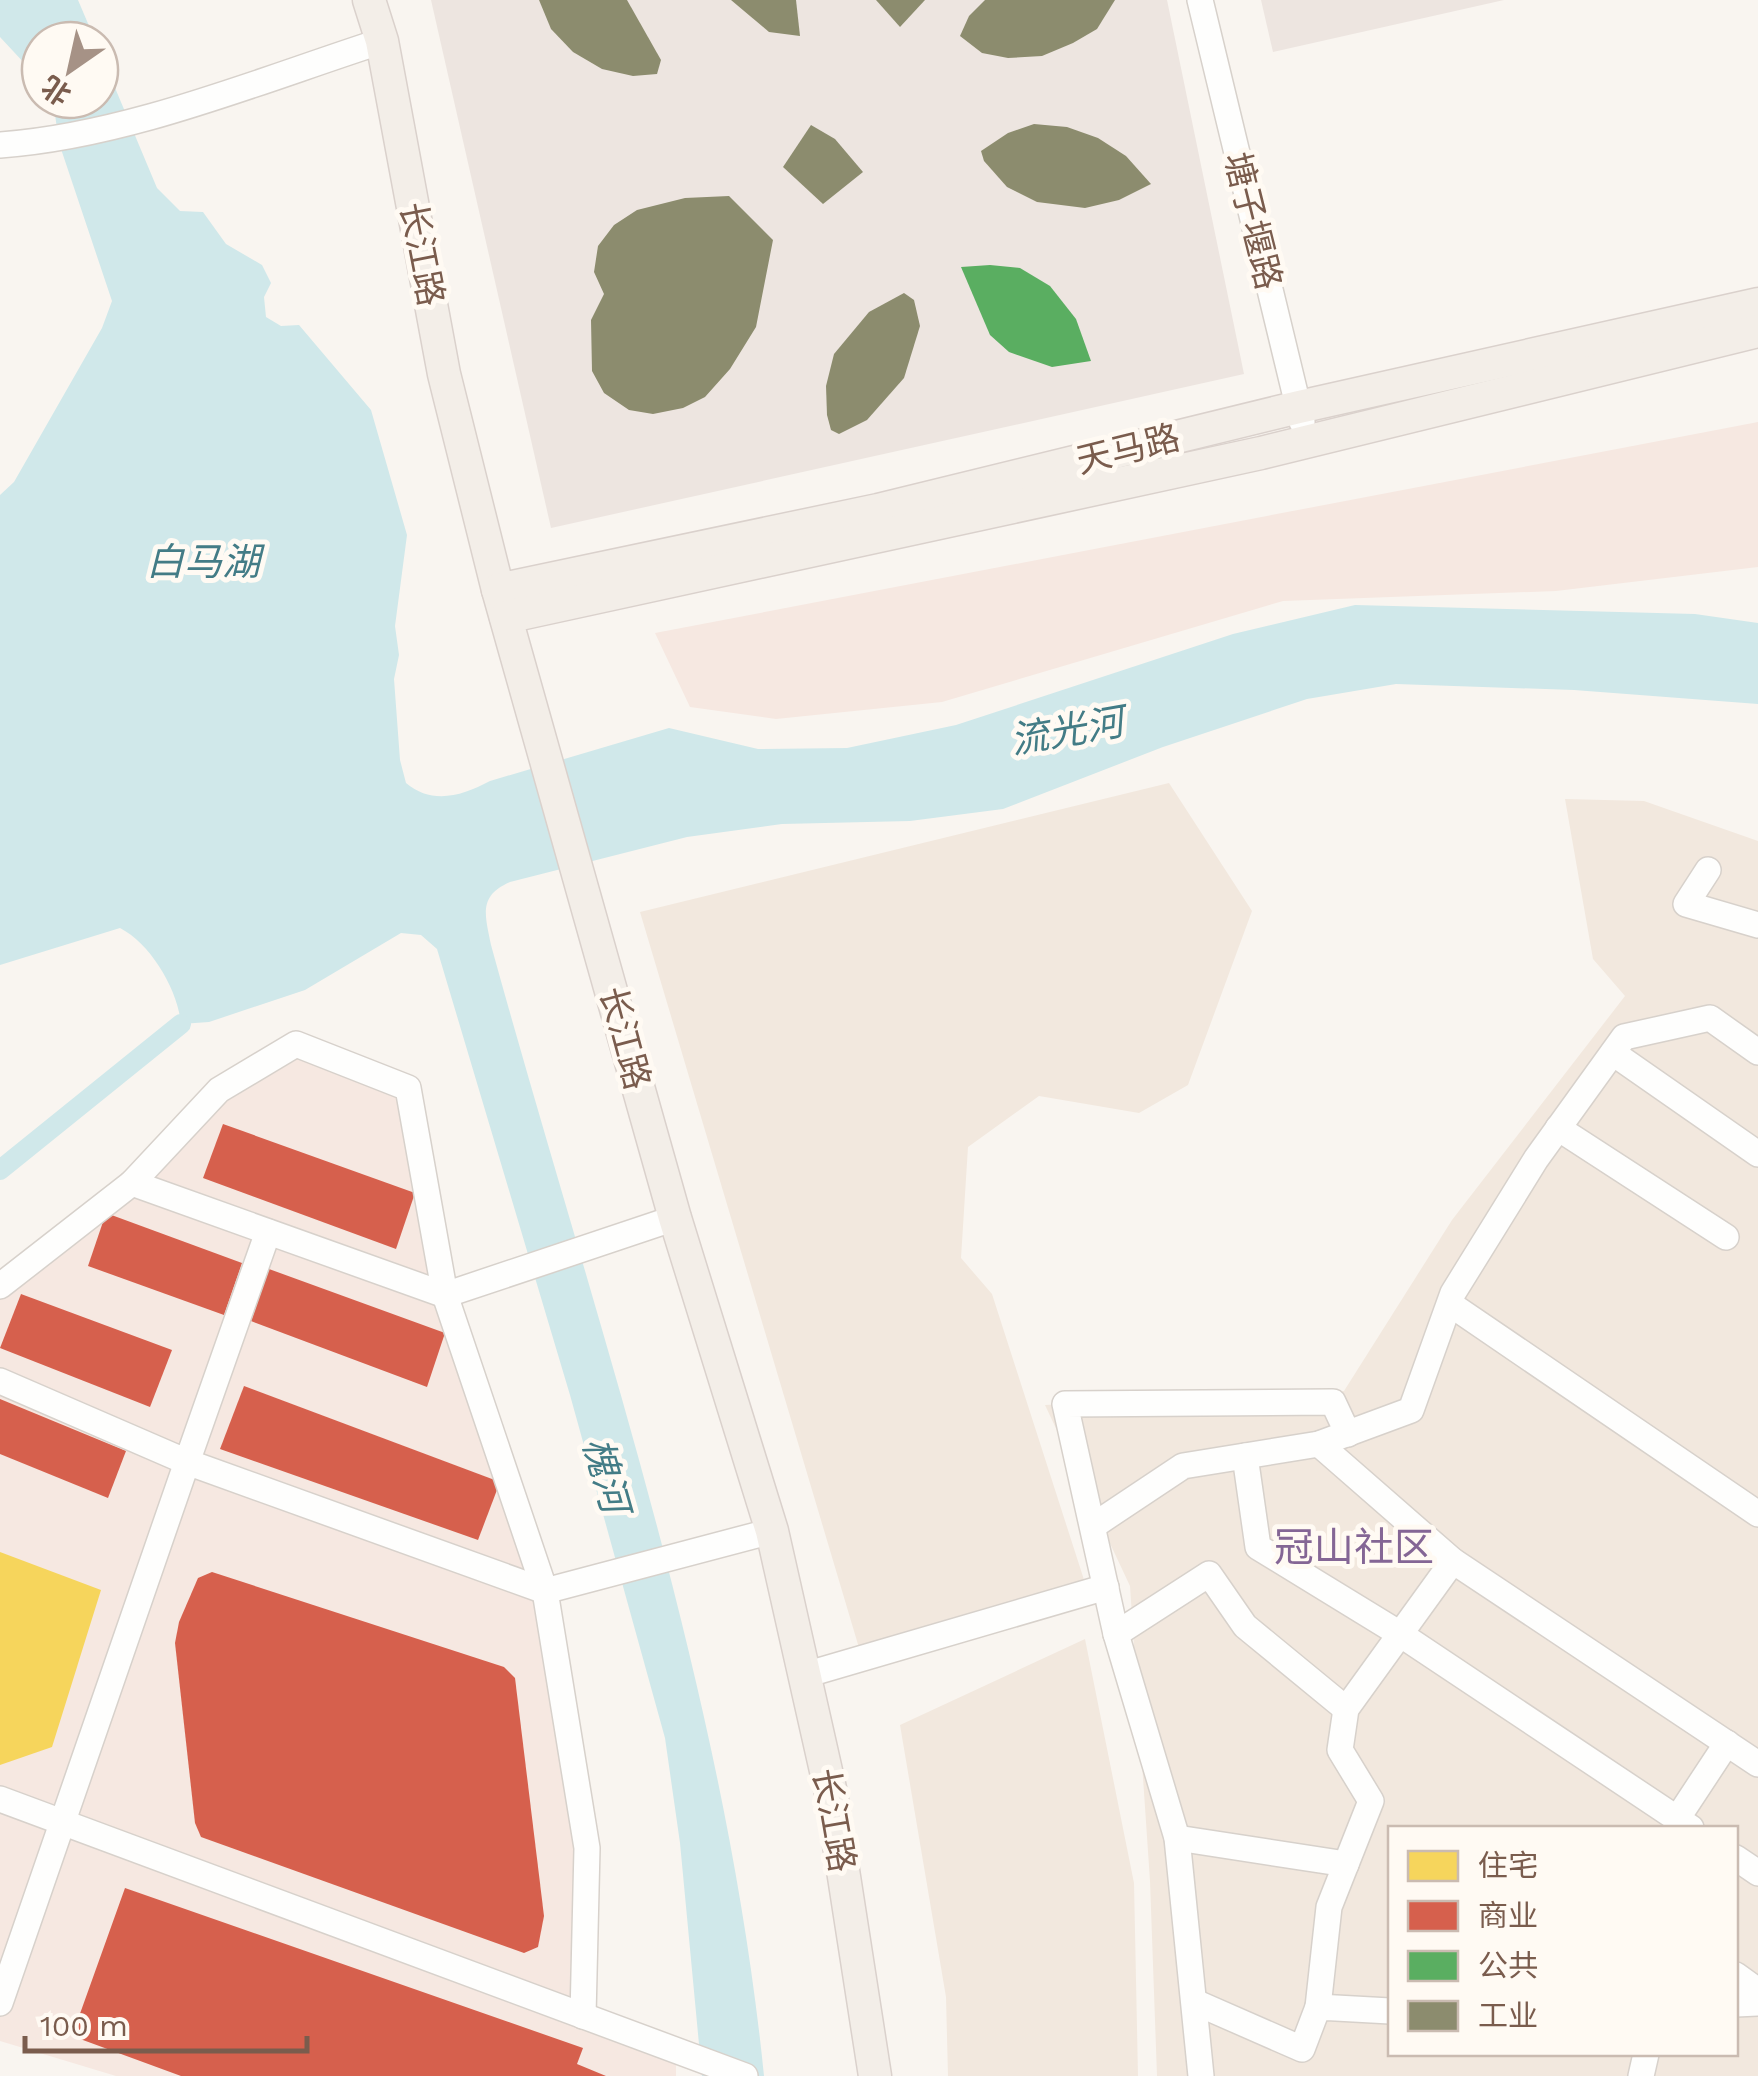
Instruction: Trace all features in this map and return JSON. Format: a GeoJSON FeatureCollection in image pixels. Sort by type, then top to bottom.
{"type":"FeatureCollection","features":[{"type":"Feature","properties":{"kind":"main road","name":"长江路"},"geometry":{"type":"LineString","coordinates":[[370,0],[382,41],[444,374],[502,603],[675,1218],[772,1531],[831,1793],[874,2076]]}},
{"type":"Feature","properties":{"kind":"main road","name":"天马路"},"geometry":{"type":"LineString","coordinates":[[502,603],[1299,407],[1758,304]]}},
{"type":"Feature","properties":{"kind":"main road","name":"天马路"},"geometry":{"type":"LineString","coordinates":[[502,603],[1307,441],[1758,332]]}},
{"type":"Feature","properties":{"kind":"street","name":"塘子堰路"},"geometry":{"type":"LineString","coordinates":[[1200,0],[1307,441]]}},
{"type":"Feature","properties":{"kind":"street"},"geometry":{"type":"LineString","coordinates":[[0,145],[39,142],[186,105],[382,41]]}},
{"type":"Feature","properties":{"kind":"street"},"geometry":{"type":"LineString","coordinates":[[1708,870],[1686,904],[1758,926]]}},
{"type":"Feature","properties":{"kind":"street"},"geometry":{"type":"LineString","coordinates":[[1093,1526],[1183,1466],[1319,1444],[1411,1410],[1450,1304],[1558,1128],[1624,1037],[1710,1018],[1758,1052]]}},
{"type":"Feature","properties":{"kind":"street"},"geometry":{"type":"LineString","coordinates":[[0,1286],[132,1183],[219,1090],[296,1044],[408,1088],[445,1295],[545,1592],[588,1848],[583,2016]]}},
{"type":"Feature","properties":{"kind":"street"},"geometry":{"type":"LineString","coordinates":[[1613,1053],[1758,1154]]}},
{"type":"Feature","properties":{"kind":"street"},"geometry":{"type":"LineString","coordinates":[[1558,1128],[1726,1237]]}},
{"type":"Feature","properties":{"kind":"street"},"geometry":{"type":"LineString","coordinates":[[132,1183],[445,1295],[675,1218]]}},
{"type":"Feature","properties":{"kind":"street"},"geometry":{"type":"LineString","coordinates":[[0,2003],[268,1232]]}},
{"type":"Feature","properties":{"kind":"street"},"geometry":{"type":"LineString","coordinates":[[1450,1304],[1758,1514]]}},
{"type":"Feature","properties":{"kind":"street"},"geometry":{"type":"LineString","coordinates":[[0,1381],[187,1462],[545,1592],[772,1531]]}},
{"type":"Feature","properties":{"kind":"street"},"geometry":{"type":"LineString","coordinates":[[1200,2076],[1197,2003],[1177,1838],[1116,1634],[1065,1404],[1333,1402],[1348,1434]]}},
{"type":"Feature","properties":{"kind":"street"},"geometry":{"type":"LineString","coordinates":[[1319,1444],[1453,1562],[1758,1764]]}},
{"type":"Feature","properties":{"kind":"street"},"geometry":{"type":"LineString","coordinates":[[1245,1456],[1258,1547],[1400,1634],[1684,1824],[1727,1744]]}},
{"type":"Feature","properties":{"kind":"street"},"geometry":{"type":"LineString","coordinates":[[1197,2003],[1302,2050],[1318,2008],[1329,1907],[1371,1800],[1340,1750],[1346,1708],[1453,1562]]}},
{"type":"Feature","properties":{"kind":"street"},"geometry":{"type":"LineString","coordinates":[[1116,1634],[1209,1574],[1245,1626],[1346,1708]]}},
{"type":"Feature","properties":{"kind":"street"},"geometry":{"type":"LineString","coordinates":[[805,1675],[1106,1587]]}},
{"type":"Feature","properties":{"kind":"street"},"geometry":{"type":"LineString","coordinates":[[0,1800],[745,2076]]}},
{"type":"Feature","properties":{"kind":"street"},"geometry":{"type":"LineString","coordinates":[[1177,1838],[1346,1864]]}},
{"type":"Feature","properties":{"kind":"street"},"geometry":{"type":"LineString","coordinates":[[1318,2008],[1388,2011]]}},
{"type":"Feature","properties":{"kind":"shaded area"},"geometry":{"type":"Polygon","coordinates":[[[431,0],[1167,0],[1244,374],[551,528],[431,0]]]}},
{"type":"Feature","properties":{"kind":"shaded area"},"geometry":{"type":"Polygon","coordinates":[[[1261,0],[1504,0],[1273,52],[1261,0]]]}},
{"type":"Feature","properties":{"kind":"shaded area"},"geometry":{"type":"Polygon","coordinates":[[[1758,422],[1758,567],[1556,591],[1283,601],[942,702],[776,719],[690,707],[655,633],[1758,422]]]}},
{"type":"Feature","properties":{"kind":"shaded area"},"geometry":{"type":"Polygon","coordinates":[[[1169,783],[1252,911],[1188,1085],[1139,1113],[1039,1096],[968,1147],[961,1258],[992,1294],[1086,1586],[865,1668],[640,912],[1169,783]]]}},
{"type":"Feature","properties":{"kind":"shaded area"},"geometry":{"type":"Polygon","coordinates":[[[1565,799],[1644,801],[1758,841],[1758,2076],[1157,2076],[1150,1881],[1130,1586],[1045,1405],[1344,1391],[1452,1220],[1625,996],[1593,959],[1565,799]]]}},
{"type":"Feature","properties":{"kind":"shaded area"},"geometry":{"type":"Polygon","coordinates":[[[296,1044],[408,1088],[445,1295],[545,1591],[587,1848],[583,2015],[676,2050],[676,2076],[116,2076],[0,2041],[0,1286],[219,1090],[296,1044]]]}},
{"type":"Feature","properties":{"kind":"shaded area"},"geometry":{"type":"Polygon","coordinates":[[[1085,1639],[1134,1883],[1138,2076],[948,2076],[946,1997],[900,1725],[1085,1639]]]}},
{"type":"Feature","properties":{"kind":"water"},"geometry":{"type":"Polygon","coordinates":[[[0,0],[78,0],[86,20],[20,20],[20,58],[0,37],[0,0]]]}},
{"type":"Feature","properties":{"kind":"water","name":"白马湖"},"geometry":{"type":"Polygon","coordinates":[[[120,100],[157,188],[180,211],[203,212],[226,244],[262,265],[271,283],[264,297],[266,317],[281,326],[299,325],[371,410],[407,535],[395,626],[400,760],[406,783],[426,794],[458,794],[669,728],[758,749],[847,748],[956,725],[1233,634],[1355,605],[1695,614],[1758,623],[1758,704],[1574,690],[1396,684],[1307,699],[1163,747],[1003,809],[910,821],[782,824],[687,837],[510,882],[488,900],[486,916],[491,945],[612,1365],[688,1647],[745,1932],[764,2076],[702,2076],[680,1843],[665,1738],[570,1395],[437,949],[421,935],[401,933],[305,990],[209,1022],[181,1024],[175,997],[161,969],[142,945],[120,928],[0,965],[0,495],[14,482],[102,328],[112,301],[59,143],[56,120],[120,120],[120,100]]]}},
{"type":"Feature","properties":{"kind":"building: 住宅"},"geometry":{"type":"Polygon","coordinates":[[[0,1552],[101,1590],[52,1747],[0,1765],[0,1552]]]}},
{"type":"Feature","properties":{"kind":"building: 商业"},"geometry":{"type":"Polygon","coordinates":[[[223,1124],[415,1193],[396,1249],[203,1178],[223,1124]]]}},
{"type":"Feature","properties":{"kind":"building: 商业"},"geometry":{"type":"Polygon","coordinates":[[[106,1213],[242,1263],[224,1315],[88,1266],[106,1213]]]}},
{"type":"Feature","properties":{"kind":"building: 商业"},"geometry":{"type":"Polygon","coordinates":[[[269,1269],[445,1333],[427,1387],[251,1321],[269,1269]]]}},
{"type":"Feature","properties":{"kind":"building: 商业"},"geometry":{"type":"Polygon","coordinates":[[[21,1294],[172,1350],[150,1407],[0,1348],[21,1294]]]}},
{"type":"Feature","properties":{"kind":"building: 商业"},"geometry":{"type":"Polygon","coordinates":[[[244,1386],[500,1482],[478,1540],[220,1449],[244,1386]]]}},
{"type":"Feature","properties":{"kind":"building: 商业"},"geometry":{"type":"Polygon","coordinates":[[[0,1399],[126,1451],[108,1498],[0,1454],[0,1399]]]}},
{"type":"Feature","properties":{"kind":"building: 商业"},"geometry":{"type":"Polygon","coordinates":[[[212,1572],[504,1667],[515,1678],[544,1916],[538,1947],[524,1953],[201,1837],[195,1823],[175,1643],[179,1622],[198,1578],[212,1572]]]}},
{"type":"Feature","properties":{"kind":"building: 商业"},"geometry":{"type":"Polygon","coordinates":[[[125,1888],[583,2048],[577,2064],[606,2076],[181,2076],[72,2036],[125,1888]]]}},
{"type":"Feature","properties":{"kind":"building: 公共"},"geometry":{"type":"Polygon","coordinates":[[[961,267],[1020,268],[1050,286],[1076,319],[1091,361],[1052,367],[1009,352],[990,335],[961,267]]]}},
{"type":"Feature","properties":{"kind":"building: 工业"},"geometry":{"type":"Polygon","coordinates":[[[539,0],[627,0],[661,60],[657,74],[633,76],[602,69],[573,52],[551,29],[539,0]]]}},
{"type":"Feature","properties":{"kind":"building: 工业"},"geometry":{"type":"Polygon","coordinates":[[[731,0],[796,0],[800,36],[769,32],[731,0]]]}},
{"type":"Feature","properties":{"kind":"building: 工业"},"geometry":{"type":"Polygon","coordinates":[[[876,0],[925,0],[900,27],[876,0]]]}},
{"type":"Feature","properties":{"kind":"building: 工业"},"geometry":{"type":"Polygon","coordinates":[[[985,0],[1115,0],[1097,29],[1073,43],[1042,56],[1008,58],[982,53],[960,36],[969,16],[985,0]]]}},
{"type":"Feature","properties":{"kind":"building: 工业"},"geometry":{"type":"Polygon","coordinates":[[[1034,124],[1067,127],[1098,138],[1126,156],[1151,184],[1119,200],[1085,208],[1037,202],[1007,187],[984,161],[981,151],[1008,133],[1034,124]]]}},
{"type":"Feature","properties":{"kind":"building: 工业"},"geometry":{"type":"Polygon","coordinates":[[[811,125],[835,139],[863,172],[823,204],[783,167],[811,125]]]}},
{"type":"Feature","properties":{"kind":"building: 工业"},"geometry":{"type":"Polygon","coordinates":[[[729,196],[773,240],[756,327],[730,369],[705,397],[683,408],[653,414],[629,410],[604,393],[592,371],[591,320],[604,294],[594,272],[598,246],[614,225],[637,210],[685,198],[729,196]]]}},
{"type":"Feature","properties":{"kind":"building: 工业"},"geometry":{"type":"Polygon","coordinates":[[[904,293],[914,300],[920,326],[904,378],[867,420],[839,434],[831,430],[827,415],[826,386],[834,354],[869,312],[904,293]]]}},
{"type":"Feature","properties":{"kind":"waterway"},"geometry":{"type":"LineString","coordinates":[[0,1170],[181,1024]]}},
{"type":"Feature","properties":{"kind":"district","name":"冠山社区"},"geometry":{"type":"Point","coordinates":[1354,1547]}},
{"type":"Feature","properties":{"kind":"water label","name":"流光河"},"geometry":{"type":"Point","coordinates":[1067,731]}},
{"type":"Feature","properties":{"kind":"water label","name":"槐河"},"geometry":{"type":"Point","coordinates":[606,1475]}}]}
